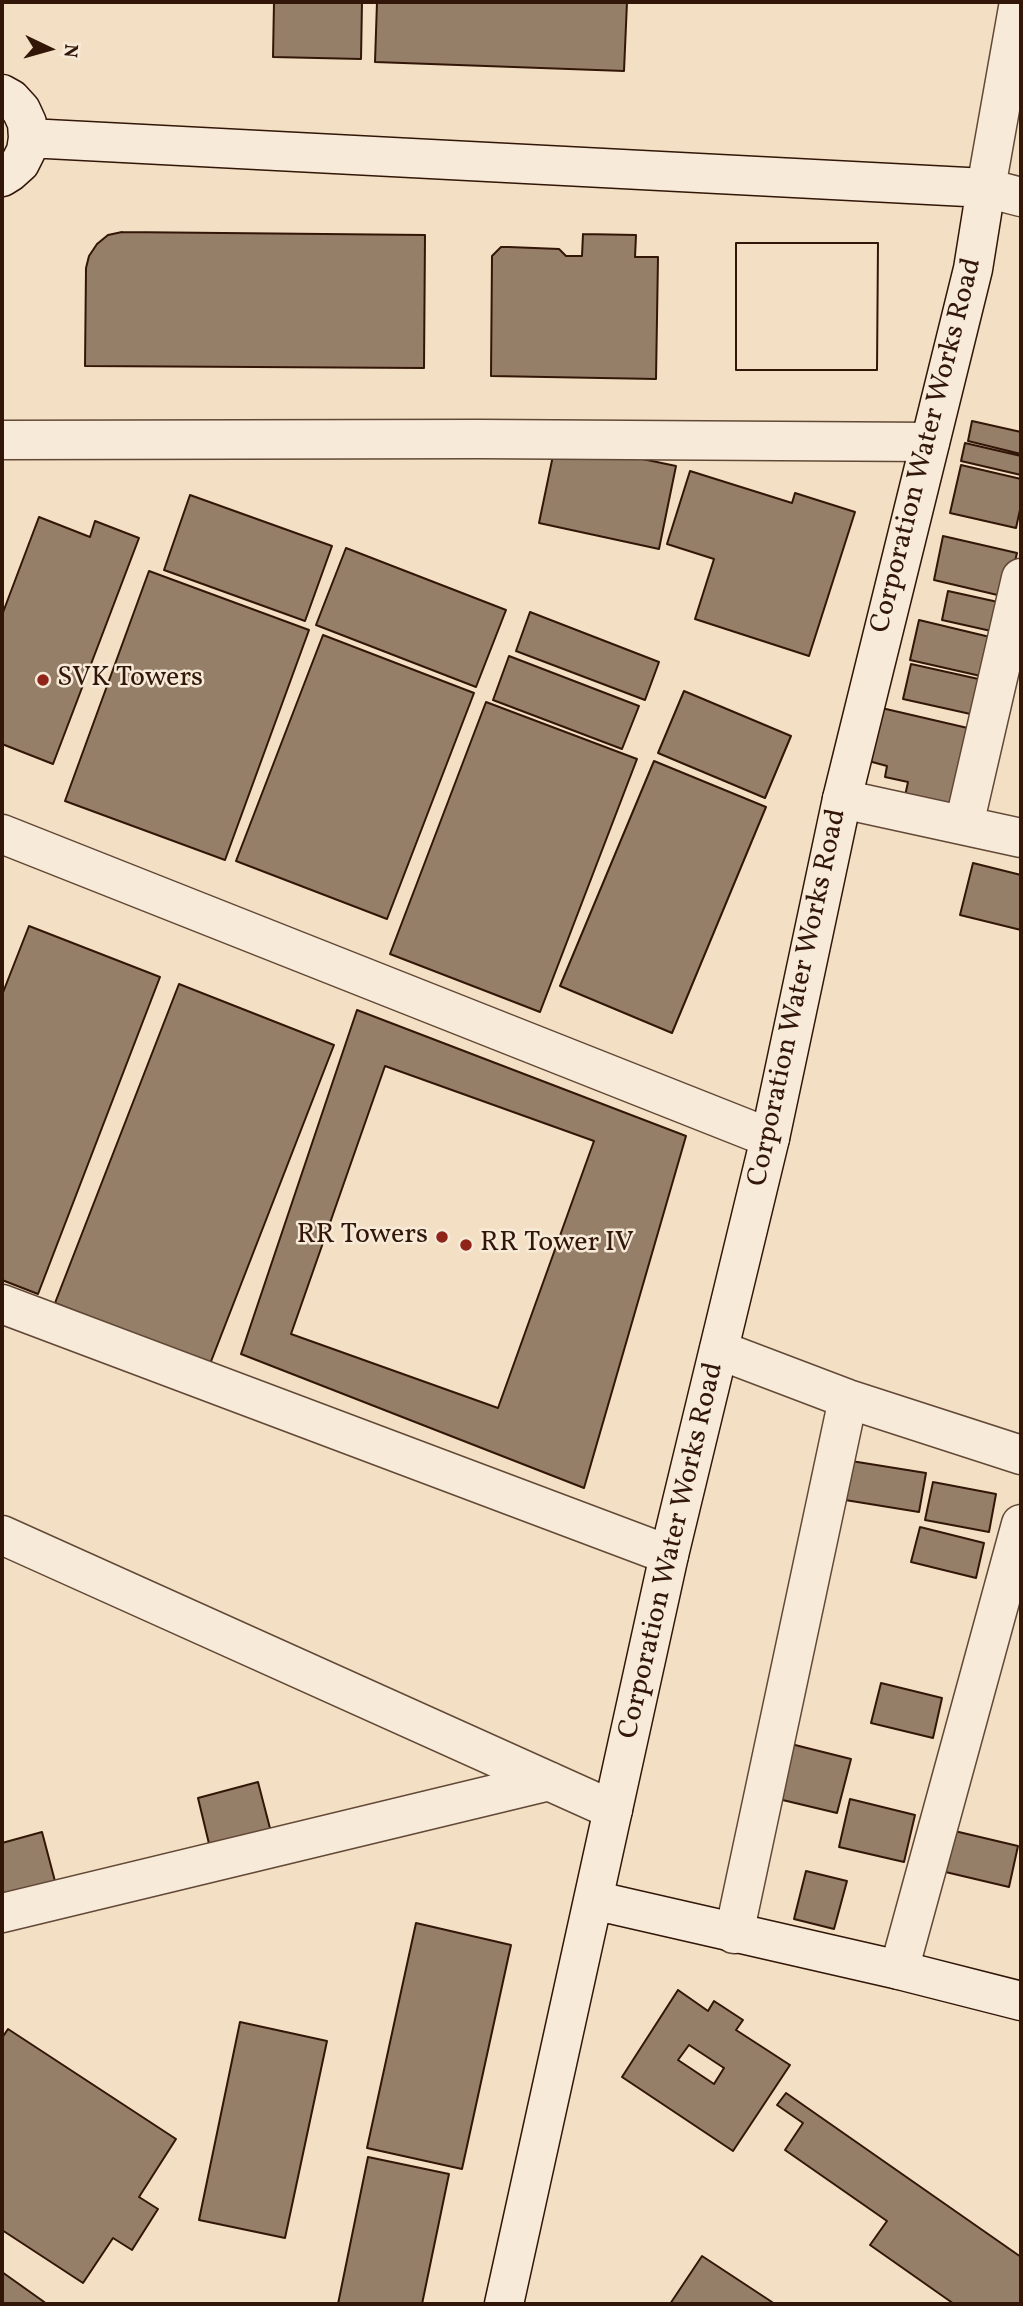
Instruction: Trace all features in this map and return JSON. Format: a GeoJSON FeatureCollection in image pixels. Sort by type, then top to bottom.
{"type":"FeatureCollection","features":[{"type":"Feature","properties":{"kind":"street","name":"Corporation Water Works Road"},"geometry":{"type":"LineString","coordinates":[[504,2304],[668,1555],[770,1139],[842,799],[973,269],[1004,192],[1019,2]]}},
{"type":"Feature","properties":{"kind":"street"},"geometry":{"type":"LineString","coordinates":[[2,94],[21,110],[27,123],[28,138],[20,163],[2,177]]}},
{"type":"Feature","properties":{"kind":"street"},"geometry":{"type":"LineString","coordinates":[[28,138],[1004,192]]}},
{"type":"Feature","properties":{"kind":"street"},"geometry":{"type":"LineString","coordinates":[[2,440],[930,442]]}},
{"type":"Feature","properties":{"kind":"street"},"geometry":{"type":"LineString","coordinates":[[964,825],[1021,578]]}},
{"type":"Feature","properties":{"kind":"street"},"geometry":{"type":"LineString","coordinates":[[842,799],[1021,838]]}},
{"type":"Feature","properties":{"kind":"street"},"geometry":{"type":"LineString","coordinates":[[2,834],[770,1139]]}},
{"type":"Feature","properties":{"kind":"street"},"geometry":{"type":"LineString","coordinates":[[2,1304],[668,1555]]}},
{"type":"Feature","properties":{"kind":"street"},"geometry":{"type":"LineString","coordinates":[[719,1350],[848,1399],[1021,1455]]}},
{"type":"Feature","properties":{"kind":"street"},"geometry":{"type":"LineString","coordinates":[[734,1934],[848,1399]]}},
{"type":"Feature","properties":{"kind":"street"},"geometry":{"type":"LineString","coordinates":[[898,1970],[1021,1524]]}},
{"type":"Feature","properties":{"kind":"street"},"geometry":{"type":"LineString","coordinates":[[2,1535],[613,1810]]}},
{"type":"Feature","properties":{"kind":"street"},"geometry":{"type":"LineString","coordinates":[[2,1913],[549,1781]]}},
{"type":"Feature","properties":{"kind":"street"},"geometry":{"type":"LineString","coordinates":[[593,1900],[1021,2001]]}},
{"type":"Feature","properties":{"kind":"building"},"geometry":{"type":"Polygon","coordinates":[[[274,2],[362,2],[361,59],[273,57],[274,2]]]}},
{"type":"Feature","properties":{"kind":"building"},"geometry":{"type":"Polygon","coordinates":[[[377,2],[627,2],[624,71],[375,62],[377,2]]]}},
{"type":"Feature","properties":{"kind":"building"},"geometry":{"type":"Polygon","coordinates":[[[122,232],[425,235],[424,368],[85,366],[86,268],[89,256],[97,244],[108,235],[122,232]]]}},
{"type":"Feature","properties":{"kind":"building"},"geometry":{"type":"Polygon","coordinates":[[[583,234],[636,235],[635,257],[658,257],[656,379],[491,376],[492,256],[501,247],[509,247],[559,249],[566,256],[582,256],[583,234]]]}},
{"type":"Feature","properties":{"kind":"building"},"geometry":{"type":"Polygon","coordinates":[[[736,243],[878,243],[877,370],[736,370],[736,243]]]}},
{"type":"Feature","properties":{"kind":"building"},"geometry":{"type":"Polygon","coordinates":[[[736,243],[878,243],[877,370],[736,370],[736,243]]]}},
{"type":"Feature","properties":{"kind":"building"},"geometry":{"type":"Polygon","coordinates":[[[972,421],[1021,432],[1021,454],[968,441],[972,421]]]}},
{"type":"Feature","properties":{"kind":"building"},"geometry":{"type":"Polygon","coordinates":[[[556,441],[676,466],[659,549],[539,523],[556,441]]]}},
{"type":"Feature","properties":{"kind":"building"},"geometry":{"type":"Polygon","coordinates":[[[965,443],[1021,456],[1021,475],[961,461],[965,443]]]}},
{"type":"Feature","properties":{"kind":"building"},"geometry":{"type":"Polygon","coordinates":[[[961,465],[1021,479],[1021,505],[1016,528],[950,513],[961,465]]]}},
{"type":"Feature","properties":{"kind":"building"},"geometry":{"type":"Polygon","coordinates":[[[690,471],[792,503],[795,493],[855,512],[809,656],[695,619],[714,559],[667,544],[690,471]]]}},
{"type":"Feature","properties":{"kind":"building"},"geometry":{"type":"Polygon","coordinates":[[[190,495],[332,546],[305,621],[164,570],[190,495]]]}},
{"type":"Feature","properties":{"kind":"building","name":"SVK Towers"},"geometry":{"type":"Polygon","coordinates":[[[39,517],[90,537],[95,521],[139,538],[53,764],[2,744],[2,615],[39,517]]]}},
{"type":"Feature","properties":{"kind":"building"},"geometry":{"type":"Polygon","coordinates":[[[943,536],[1017,553],[1006,597],[934,580],[943,536]]]}},
{"type":"Feature","properties":{"kind":"building"},"geometry":{"type":"Polygon","coordinates":[[[346,548],[506,610],[476,687],[316,625],[346,548]]]}},
{"type":"Feature","properties":{"kind":"building"},"geometry":{"type":"Polygon","coordinates":[[[149,571],[309,630],[225,860],[65,801],[149,571]]]}},
{"type":"Feature","properties":{"kind":"building"},"geometry":{"type":"Polygon","coordinates":[[[948,591],[1007,604],[1000,633],[942,620],[948,591]]]}},
{"type":"Feature","properties":{"kind":"building"},"geometry":{"type":"Polygon","coordinates":[[[530,612],[659,662],[645,700],[516,651],[530,612]]]}},
{"type":"Feature","properties":{"kind":"building"},"geometry":{"type":"Polygon","coordinates":[[[919,620],[994,638],[985,677],[910,660],[919,620]]]}},
{"type":"Feature","properties":{"kind":"building"},"geometry":{"type":"Polygon","coordinates":[[[323,635],[474,693],[387,919],[236,861],[323,635]]]}},
{"type":"Feature","properties":{"kind":"building"},"geometry":{"type":"Polygon","coordinates":[[[509,656],[639,706],[622,749],[493,700],[509,656]]]}},
{"type":"Feature","properties":{"kind":"building"},"geometry":{"type":"Polygon","coordinates":[[[911,664],[983,680],[975,715],[903,699],[911,664]]]}},
{"type":"Feature","properties":{"kind":"building"},"geometry":{"type":"Polygon","coordinates":[[[684,691],[791,736],[765,798],[658,753],[684,691]]]}},
{"type":"Feature","properties":{"kind":"building"},"geometry":{"type":"Polygon","coordinates":[[[486,702],[637,759],[540,1012],[390,954],[486,702]]]}},
{"type":"Feature","properties":{"kind":"building"},"geometry":{"type":"Polygon","coordinates":[[[873,706],[972,729],[953,807],[905,796],[908,782],[885,777],[887,766],[861,759],[873,706]]]}},
{"type":"Feature","properties":{"kind":"building"},"geometry":{"type":"Polygon","coordinates":[[[654,761],[766,807],[672,1033],[560,986],[654,761]]]}},
{"type":"Feature","properties":{"kind":"building"},"geometry":{"type":"Polygon","coordinates":[[[973,863],[1021,875],[1021,930],[960,915],[973,863]]]}},
{"type":"Feature","properties":{"kind":"building"},"geometry":{"type":"Polygon","coordinates":[[[29,926],[160,977],[38,1294],[2,1280],[2,995],[29,926]]]}},
{"type":"Feature","properties":{"kind":"building"},"geometry":{"type":"Polygon","coordinates":[[[179,984],[334,1045],[210,1364],[55,1303],[179,984]]]}},
{"type":"Feature","properties":{"kind":"building","name":"RR Tower IV"},"geometry":{"type":"Polygon","coordinates":[[[357,1010],[686,1136],[584,1488],[241,1354],[357,1010]]]}},
{"type":"Feature","properties":{"kind":"building","name":"RR Towers"},"geometry":{"type":"Polygon","coordinates":[[[385,1066],[594,1141],[498,1408],[291,1334],[385,1066]]]}},
{"type":"Feature","properties":{"kind":"building"},"geometry":{"type":"Polygon","coordinates":[[[845,1460],[926,1473],[919,1512],[839,1499],[845,1460]]]}},
{"type":"Feature","properties":{"kind":"building"},"geometry":{"type":"Polygon","coordinates":[[[933,1482],[996,1494],[989,1532],[925,1520],[933,1482]]]}},
{"type":"Feature","properties":{"kind":"building"},"geometry":{"type":"Polygon","coordinates":[[[920,1527],[984,1543],[976,1578],[911,1562],[920,1527]]]}},
{"type":"Feature","properties":{"kind":"building"},"geometry":{"type":"Polygon","coordinates":[[[881,1683],[942,1698],[933,1738],[871,1723],[881,1683]]]}},
{"type":"Feature","properties":{"kind":"building"},"geometry":{"type":"Polygon","coordinates":[[[783,1742],[851,1759],[837,1813],[770,1797],[783,1742]]]}},
{"type":"Feature","properties":{"kind":"building"},"geometry":{"type":"Polygon","coordinates":[[[258,1782],[272,1836],[211,1852],[198,1798],[258,1782]]]}},
{"type":"Feature","properties":{"kind":"building"},"geometry":{"type":"Polygon","coordinates":[[[850,1799],[915,1815],[904,1862],[839,1847],[850,1799]]]}},
{"type":"Feature","properties":{"kind":"building"},"geometry":{"type":"Polygon","coordinates":[[[946,1829],[1018,1846],[1009,1887],[937,1870],[946,1829]]]}},
{"type":"Feature","properties":{"kind":"building"},"geometry":{"type":"Polygon","coordinates":[[[42,1832],[56,1885],[2,1899],[2,1843],[42,1832]]]}},
{"type":"Feature","properties":{"kind":"building"},"geometry":{"type":"Polygon","coordinates":[[[806,1871],[847,1881],[834,1929],[794,1919],[806,1871]]]}},
{"type":"Feature","properties":{"kind":"building"},"geometry":{"type":"Polygon","coordinates":[[[416,1923],[511,1945],[462,2169],[367,2148],[416,1923]]]}},
{"type":"Feature","properties":{"kind":"building"},"geometry":{"type":"Polygon","coordinates":[[[678,1990],[708,2011],[714,2001],[743,2020],[736,2030],[790,2065],[733,2151],[622,2077],[678,1990]],[[689,2045],[678,2060],[714,2084],[724,2068],[689,2045]]]}},
{"type":"Feature","properties":{"kind":"building"},"geometry":{"type":"Polygon","coordinates":[[[240,2022],[327,2041],[285,2238],[199,2220],[240,2022]]]}},
{"type":"Feature","properties":{"kind":"building"},"geometry":{"type":"Polygon","coordinates":[[[8,2029],[176,2139],[139,2197],[158,2209],[132,2250],[113,2238],[83,2283],[2,2230],[2,2038],[8,2029]]]}},
{"type":"Feature","properties":{"kind":"building"},"geometry":{"type":"Polygon","coordinates":[[[786,2093],[1021,2257],[1021,2304],[954,2304],[870,2245],[887,2221],[785,2150],[803,2123],[777,2105],[786,2093]]]}},
{"type":"Feature","properties":{"kind":"building"},"geometry":{"type":"Polygon","coordinates":[[[368,2157],[449,2174],[422,2304],[338,2304],[368,2157]]]}},
{"type":"Feature","properties":{"kind":"building"},"geometry":{"type":"Polygon","coordinates":[[[702,2256],[775,2304],[670,2304],[702,2256]]]}},
{"type":"Feature","properties":{"kind":"building"},"geometry":{"type":"Polygon","coordinates":[[[2,2272],[47,2304],[2,2304],[2,2272]]]}},
{"type":"Feature","properties":{"kind":"place","name":"SVK Towers"},"geometry":{"type":"Point","coordinates":[43,680]}},
{"type":"Feature","properties":{"kind":"place","name":"RR Towers"},"geometry":{"type":"Point","coordinates":[442,1237]}},
{"type":"Feature","properties":{"kind":"place","name":"RR Tower IV"},"geometry":{"type":"Point","coordinates":[466,1245]}}]}
